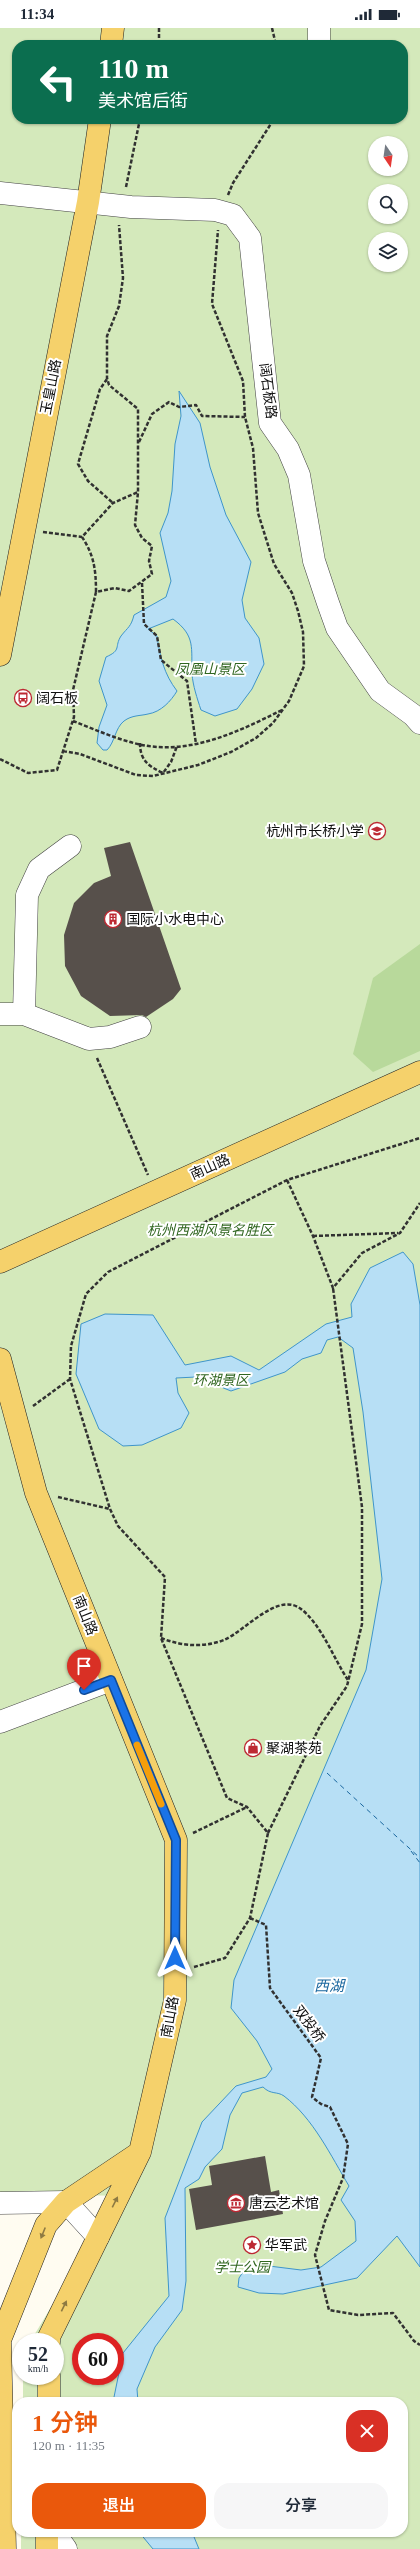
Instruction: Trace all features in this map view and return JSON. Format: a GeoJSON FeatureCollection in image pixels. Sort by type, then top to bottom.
{"type":"FeatureCollection","features":[{"type":"Feature","properties":{"kind":"main road"},"geometry":{"type":"LineString","coordinates":[[112,40],[113,28]]}},
{"type":"Feature","properties":{"kind":"main road","name":"玉皇山路"},"geometry":{"type":"LineString","coordinates":[[0,655],[23,529],[88,202],[99,124]]}},
{"type":"Feature","properties":{"kind":"main road","name":"南山路"},"geometry":{"type":"LineString","coordinates":[[0,1262],[420,1072]]}},
{"type":"Feature","properties":{"kind":"main road","name":"南山路"},"geometry":{"type":"LineString","coordinates":[[0,1359],[36,1492],[176,1840],[175,2000],[140,2152],[51,2333]]}},
{"type":"Feature","properties":{"kind":"main road"},"geometry":{"type":"LineString","coordinates":[[5,2549],[0,2340],[46,2225],[66,2202],[140,2152]]}},
{"type":"Feature","properties":{"kind":"main road"},"geometry":{"type":"LineString","coordinates":[[49,2385],[49,2397]]}},
{"type":"Feature","properties":{"kind":"main road"},"geometry":{"type":"LineString","coordinates":[[47,2537],[47,2549]]}},
{"type":"Feature","properties":{"kind":"street"},"geometry":{"type":"LineString","coordinates":[[319,28],[319,40]]}},
{"type":"Feature","properties":{"kind":"street","name":"阔石板路"},"geometry":{"type":"LineString","coordinates":[[0,193],[123,206],[222,212],[233,215],[250,238],[270,423],[288,449],[299,475],[314,561],[338,628],[380,691],[413,715],[420,723]]}},
{"type":"Feature","properties":{"kind":"street"},"geometry":{"type":"LineString","coordinates":[[24,1014],[27,895],[39,869],[70,846]]}},
{"type":"Feature","properties":{"kind":"street"},"geometry":{"type":"LineString","coordinates":[[0,1014],[24,1014],[89,1039],[110,1037],[140,1027]]}},
{"type":"Feature","properties":{"kind":"street"},"geometry":{"type":"LineString","coordinates":[[0,1722],[111,1680]]}},
{"type":"Feature","properties":{"kind":"street"},"geometry":{"type":"LineString","coordinates":[[0,2203],[66,2202],[98,2237]]}},
{"type":"Feature","properties":{"kind":"street"},"geometry":{"type":"LineString","coordinates":[[58,2537],[66,2549]]}},
{"type":"Feature","properties":{"kind":"path"},"geometry":{"type":"LineString","coordinates":[[159,28],[159,40]]}},
{"type":"Feature","properties":{"kind":"path"},"geometry":{"type":"LineString","coordinates":[[272,28],[275,40]]}},
{"type":"Feature","properties":{"kind":"path"},"geometry":{"type":"LineString","coordinates":[[96,592],[115,588],[129,591],[142,583],[152,574],[149,561],[152,546],[142,538],[135,525],[138,492],[138,409],[109,385],[107,378],[107,336],[119,306],[123,278],[119,240],[123,206],[130,160],[139,124]]}},
{"type":"Feature","properties":{"kind":"path"},"geometry":{"type":"LineString","coordinates":[[63,751],[80,754],[136,774],[153,776],[198,765],[231,752],[256,738],[273,723],[289,701],[304,666],[303,632],[292,593],[274,564],[258,513],[253,448],[245,418],[243,380],[212,304],[216,244],[222,212],[233,183],[271,124]]}},
{"type":"Feature","properties":{"kind":"path"},"geometry":{"type":"LineString","coordinates":[[107,378],[100,390],[78,464],[88,481],[113,503]]}},
{"type":"Feature","properties":{"kind":"path"},"geometry":{"type":"LineString","coordinates":[[138,444],[152,414],[169,402],[179,406],[196,405],[202,416],[245,418]]}},
{"type":"Feature","properties":{"kind":"path"},"geometry":{"type":"LineString","coordinates":[[82,537],[113,503],[138,492]]}},
{"type":"Feature","properties":{"kind":"path"},"geometry":{"type":"LineString","coordinates":[[0,759],[28,773],[57,770],[73,721],[75,677],[96,592],[96,566],[91,551],[82,537],[23,529]]}},
{"type":"Feature","properties":{"kind":"path"},"geometry":{"type":"LineString","coordinates":[[142,583],[144,624],[157,636],[161,660],[187,681],[196,744]]}},
{"type":"Feature","properties":{"kind":"path"},"geometry":{"type":"LineString","coordinates":[[73,721],[140,743],[157,747],[177,746],[196,744],[218,738],[282,710]]}},
{"type":"Feature","properties":{"kind":"path"},"geometry":{"type":"LineString","coordinates":[[140,743],[140,755],[143,760],[151,768],[163,774]]}},
{"type":"Feature","properties":{"kind":"path"},"geometry":{"type":"LineString","coordinates":[[163,774],[172,762],[177,746]]}},
{"type":"Feature","properties":{"kind":"path"},"geometry":{"type":"LineString","coordinates":[[89,1039],[155,1192]]}},
{"type":"Feature","properties":{"kind":"path"},"geometry":{"type":"LineString","coordinates":[[268,1833],[247,1807],[227,1798],[160,1638],[165,1576],[118,1526],[110,1509],[70,1379],[71,1346],[86,1294],[108,1272],[287,1180],[420,1138]]}},
{"type":"Feature","properties":{"kind":"path"},"geometry":{"type":"LineString","coordinates":[[175,1973],[225,1958],[250,1918],[268,1833],[320,1726],[347,1686],[362,1624],[362,1507],[333,1288],[313,1236],[287,1180]]}},
{"type":"Feature","properties":{"kind":"path"},"geometry":{"type":"LineString","coordinates":[[333,1288],[362,1253],[400,1233],[420,1203]]}},
{"type":"Feature","properties":{"kind":"path"},"geometry":{"type":"LineString","coordinates":[[313,1236],[400,1233]]}},
{"type":"Feature","properties":{"kind":"path"},"geometry":{"type":"LineString","coordinates":[[16,1419],[70,1379]]}},
{"type":"Feature","properties":{"kind":"path"},"geometry":{"type":"LineString","coordinates":[[36,1492],[110,1509]]}},
{"type":"Feature","properties":{"kind":"path"},"geometry":{"type":"LineString","coordinates":[[160,1638],[177,1644],[193,1646],[224,1640],[282,1604],[293,1604],[303,1610],[321,1632],[331,1654],[348,1680]]}},
{"type":"Feature","properties":{"kind":"path"},"geometry":{"type":"LineString","coordinates":[[176,1840],[247,1807]]}},
{"type":"Feature","properties":{"kind":"path","name":"双投桥"},"geometry":{"type":"LineString","coordinates":[[250,1918],[266,1925],[270,1988],[321,2058],[312,2097],[321,2104],[330,2107],[348,2144],[343,2178],[325,2221],[315,2255],[329,2310],[358,2315],[393,2313],[414,2341],[420,2345]]}},
{"type":"Feature","properties":{"kind":"green space","name":"杭州西湖风景名胜区"},"geometry":{"type":"Polygon","coordinates":[[[0,28],[420,28],[420,2549],[21,2549],[21,2537],[408,2537],[408,2397],[23,2397],[23,2385],[64,2385],[64,2333],[35,2333],[118,2196],[49,2194],[0,2196],[0,28]]]}},
{"type":"Feature","properties":{"kind":"green space"},"geometry":{"type":"Polygon","coordinates":[[[420,944],[420,1051],[373,1072],[353,1054],[373,978],[420,944]]]}},
{"type":"Feature","properties":{"kind":"water"},"geometry":{"type":"Polygon","coordinates":[[[179,391],[200,423],[210,467],[226,515],[251,562],[242,600],[245,618],[259,638],[264,664],[252,689],[237,709],[215,716],[201,710],[195,692],[192,674],[191,643],[186,631],[173,619],[148,629],[157,636],[163,665],[177,691],[169,702],[157,711],[133,717],[124,721],[119,727],[110,747],[107,750],[103,750],[97,743],[99,727],[107,705],[99,681],[106,657],[111,655],[116,650],[121,636],[130,625],[134,615],[166,597],[171,581],[160,533],[168,513],[172,491],[175,444],[181,416],[179,391]]]}},
{"type":"Feature","properties":{"kind":"water","name":"西湖"},"geometry":{"type":"Polygon","coordinates":[[[403,1252],[413,1264],[420,1305],[420,2267],[397,2236],[357,2278],[283,2294],[259,2293],[238,2287],[239,2278],[245,2269],[261,2265],[301,2270],[321,2267],[356,2241],[355,2221],[341,2200],[349,2186],[313,2126],[284,2096],[269,2091],[263,2087],[242,2093],[230,2115],[222,2149],[205,2167],[199,2179],[185,2188],[186,2281],[182,2310],[155,2347],[137,2389],[138,2397],[114,2397],[116,2385],[124,2385],[124,2352],[169,2296],[165,2218],[202,2122],[236,2086],[266,2077],[272,2069],[257,2041],[231,2008],[234,1980],[366,1670],[382,1579],[363,1412],[353,1348],[338,1337],[327,1340],[321,1353],[302,1359],[285,1372],[231,1391],[196,1377],[176,1378],[178,1393],[189,1413],[181,1428],[142,1445],[123,1446],[99,1429],[76,1374],[81,1324],[105,1314],[153,1315],[185,1365],[231,1356],[259,1370],[326,1324],[352,1317],[351,1304],[370,1268],[403,1252]]]}},
{"type":"Feature","properties":{"kind":"water"},"geometry":{"type":"Polygon","coordinates":[[[143,2537],[194,2537],[199,2549],[153,2549],[143,2537]]]}},
{"type":"Feature","properties":{"kind":"building","name":"国际小水电中心"},"geometry":{"type":"Polygon","coordinates":[[[130,842],[181,989],[173,999],[146,1017],[142,1015],[110,1016],[81,996],[65,966],[64,935],[74,903],[94,883],[111,876],[104,848],[130,842]]]}},
{"type":"Feature","properties":{"kind":"building","name":"唐云艺术馆"},"geometry":{"type":"Polygon","coordinates":[[[265,2156],[271,2192],[279,2190],[283,2214],[196,2230],[189,2189],[212,2185],[209,2166],[265,2156]]]}},
{"type":"Feature","properties":{"kind":"ferry route"},"geometry":{"type":"LineString","coordinates":[[327,1773],[420,1858]]}},
{"type":"Feature","properties":{"kind":"ferry route"},"geometry":{"type":"LineString","coordinates":[[411,1851],[420,1863]]}},
{"type":"Feature","properties":{"kind":"slow traffic"},"geometry":{"type":"LineString","coordinates":[[137,1745],[161,1804]]}},
{"type":"Feature","properties":{"kind":"place","name":"阔石板"},"geometry":{"type":"Point","coordinates":[23,698]}},
{"type":"Feature","properties":{"kind":"place","name":"杭州市长桥小学"},"geometry":{"type":"Point","coordinates":[377,831]}},
{"type":"Feature","properties":{"kind":"place","name":"国际小水电中心"},"geometry":{"type":"Point","coordinates":[113,919]}},
{"type":"Feature","properties":{"kind":"place","name":"聚湖茶苑"},"geometry":{"type":"Point","coordinates":[253,1748]}},
{"type":"Feature","properties":{"kind":"place","name":"唐云艺术馆"},"geometry":{"type":"Point","coordinates":[236,2203]}},
{"type":"Feature","properties":{"kind":"place","name":"华军武"},"geometry":{"type":"Point","coordinates":[252,2245]}},
{"type":"Feature","properties":{"kind":"route"},"geometry":{"type":"LineString","coordinates":[[84,1690],[111,1680],[176,1840],[175,1958]]}},
{"type":"Feature","properties":{"kind":"park label","name":"凤凰山景区"},"geometry":{"type":"Point","coordinates":[210,669]}},
{"type":"Feature","properties":{"kind":"park label","name":"环湖景区"},"geometry":{"type":"Point","coordinates":[221,1380]}},
{"type":"Feature","properties":{"kind":"park label","name":"学士公园"},"geometry":{"type":"Point","coordinates":[242,2267]}}]}
